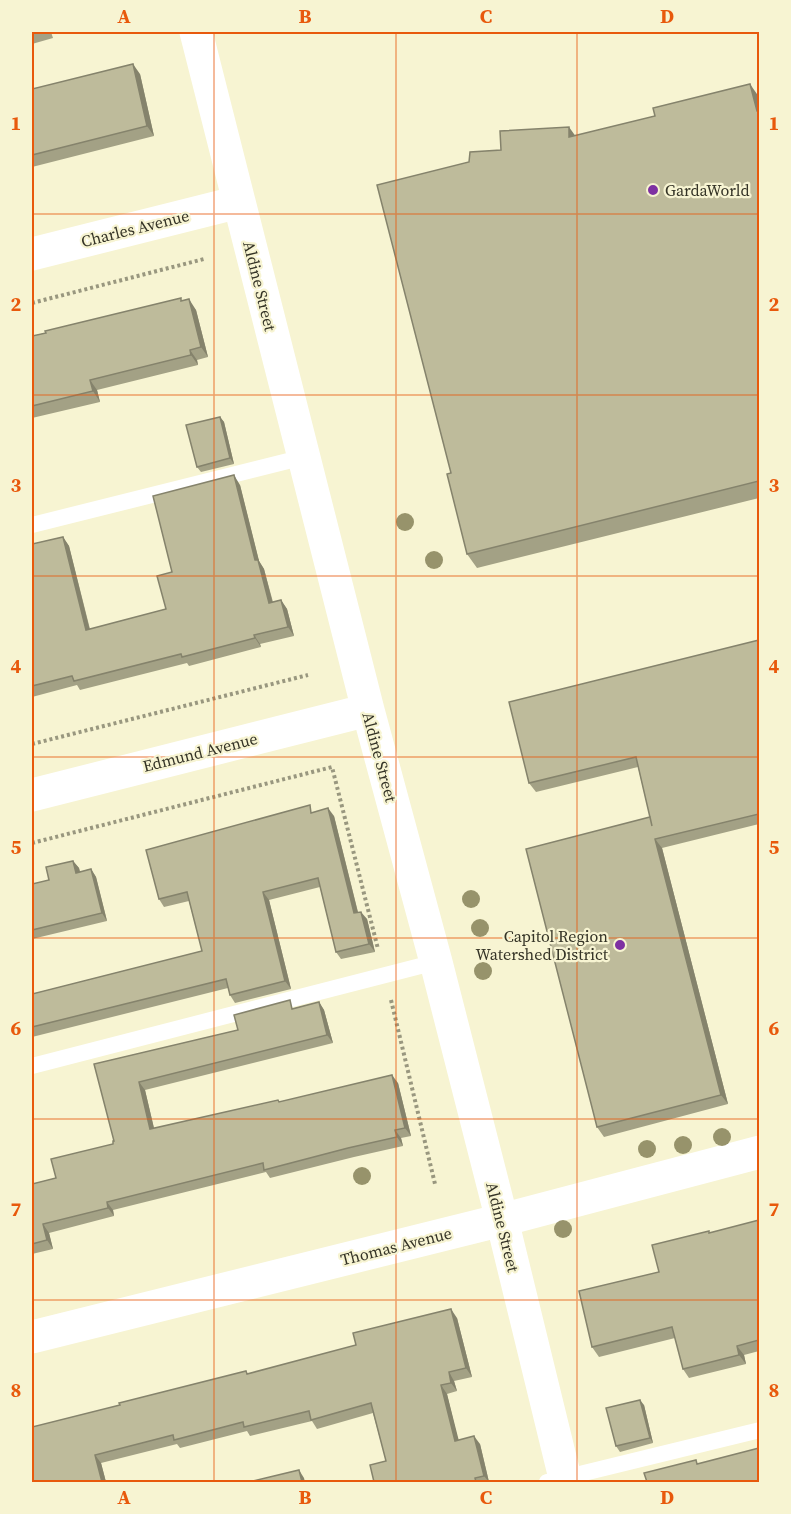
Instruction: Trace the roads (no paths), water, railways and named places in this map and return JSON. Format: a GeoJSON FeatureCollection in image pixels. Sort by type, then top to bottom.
{"type":"FeatureCollection","features":[{"type":"Feature","properties":{"kind":"street","name":"Aldine Street"},"geometry":{"type":"LineString","coordinates":[[196,32],[368,710],[502,1220],[560,1481]]}},
{"type":"Feature","properties":{"kind":"street","name":"Charles Avenue"},"geometry":{"type":"LineString","coordinates":[[32,254],[239,202]]}},
{"type":"Feature","properties":{"kind":"street","name":"Edmund Avenue"},"geometry":{"type":"LineString","coordinates":[[32,795],[368,710]]}},
{"type":"Feature","properties":{"kind":"street","name":"Thomas Avenue"},"geometry":{"type":"LineString","coordinates":[[32,1337],[502,1220],[759,1152]]}},
{"type":"Feature","properties":{"kind":"lane"},"geometry":{"type":"LineString","coordinates":[[32,525],[304,457]]}},
{"type":"Feature","properties":{"kind":"lane"},"geometry":{"type":"LineString","coordinates":[[32,1065],[436,962]]}},
{"type":"Feature","properties":{"kind":"lane"},"geometry":{"type":"LineString","coordinates":[[560,1481],[759,1430]]}},
{"type":"Feature","properties":{"kind":"place","name":"GardaWorld"},"geometry":{"type":"Point","coordinates":[653,190]}},
{"type":"Feature","properties":{"kind":"place","name":"Capitol Region Watershed District"},"geometry":{"type":"Point","coordinates":[620,945]}}]}
